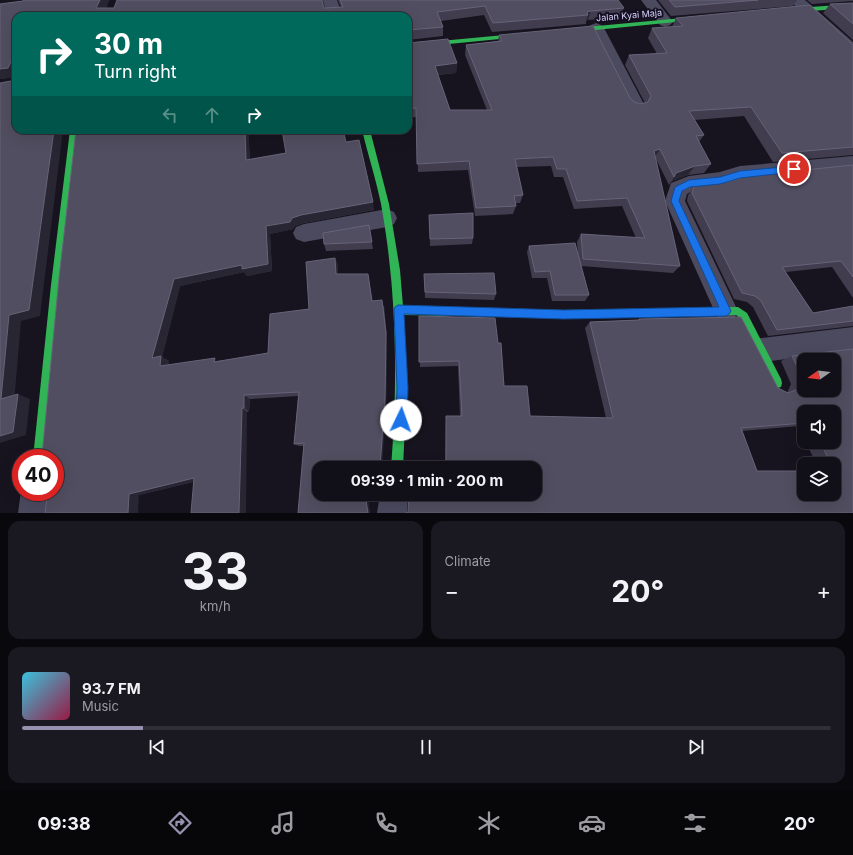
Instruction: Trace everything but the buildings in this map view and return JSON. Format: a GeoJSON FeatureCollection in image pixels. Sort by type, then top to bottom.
{"type":"FeatureCollection","features":[{"type":"Feature","properties":{"kind":"street"},"geometry":{"type":"LineString","coordinates":[[330,0],[334,12]]}},
{"type":"Feature","properties":{"kind":"street"},"geometry":{"type":"LineString","coordinates":[[648,0],[665,22]]}},
{"type":"Feature","properties":{"kind":"street"},"geometry":{"type":"LineString","coordinates":[[774,12],[801,4],[853,6]]}},
{"type":"Feature","properties":{"kind":"street"},"geometry":{"type":"LineString","coordinates":[[801,4],[853,50]]}},
{"type":"Feature","properties":{"kind":"street","name":"Jalan Kyai Maja"},"geometry":{"type":"LineString","coordinates":[[557,32],[712,18]]}},
{"type":"Feature","properties":{"kind":"street"},"geometry":{"type":"LineString","coordinates":[[596,28],[636,106]]}},
{"type":"Feature","properties":{"kind":"street"},"geometry":{"type":"LineString","coordinates":[[412,46],[533,34]]}},
{"type":"Feature","properties":{"kind":"street"},"geometry":{"type":"LineString","coordinates":[[40,449],[56,278],[74,134]]}},
{"type":"Feature","properties":{"kind":"street"},"geometry":{"type":"LineString","coordinates":[[367,134],[385,204],[396,278],[403,388],[401,435],[398,461]]}},
{"type":"Feature","properties":{"kind":"street"},"geometry":{"type":"LineString","coordinates":[[726,311],[675,201],[678,189],[689,184],[720,180],[740,174],[853,163]]}},
{"type":"Feature","properties":{"kind":"street"},"geometry":{"type":"LineString","coordinates":[[304,233],[387,218]]}},
{"type":"Feature","properties":{"kind":"street"},"geometry":{"type":"LineString","coordinates":[[398,310],[564,314],[738,311],[743,315],[777,383]]}},
{"type":"Feature","properties":{"kind":"street"},"geometry":{"type":"LineString","coordinates":[[761,350],[853,339]]}},
{"type":"Feature","properties":{"kind":"street"},"geometry":{"type":"LineString","coordinates":[[33,513],[34,501]]}},
{"type":"Feature","properties":{"kind":"street"},"geometry":{"type":"LineString","coordinates":[[392,513],[393,501]]}},
{"type":"Feature","properties":{"kind":"traffic: fast"},"geometry":{"type":"LineString","coordinates":[[782,11],[853,6]]}},
{"type":"Feature","properties":{"kind":"traffic: fast"},"geometry":{"type":"LineString","coordinates":[[565,31],[704,18]]}},
{"type":"Feature","properties":{"kind":"traffic: fast"},"geometry":{"type":"LineString","coordinates":[[412,46],[527,35]]}},
{"type":"Feature","properties":{"kind":"traffic: fast"},"geometry":{"type":"LineString","coordinates":[[40,449],[56,285],[74,134]]}},
{"type":"Feature","properties":{"kind":"traffic: fast"},"geometry":{"type":"LineString","coordinates":[[367,134],[385,204],[395,270],[401,369],[401,402],[397,461]]}},
{"type":"Feature","properties":{"kind":"traffic: fast"},"geometry":{"type":"LineString","coordinates":[[398,310],[564,314],[738,311],[744,316],[777,383]]}},
{"type":"Feature","properties":{"kind":"route"},"geometry":{"type":"LineString","coordinates":[[401,420],[403,388],[398,310],[564,314],[726,311],[675,201],[678,189],[689,184],[720,180],[740,174],[794,169]]}}]}
